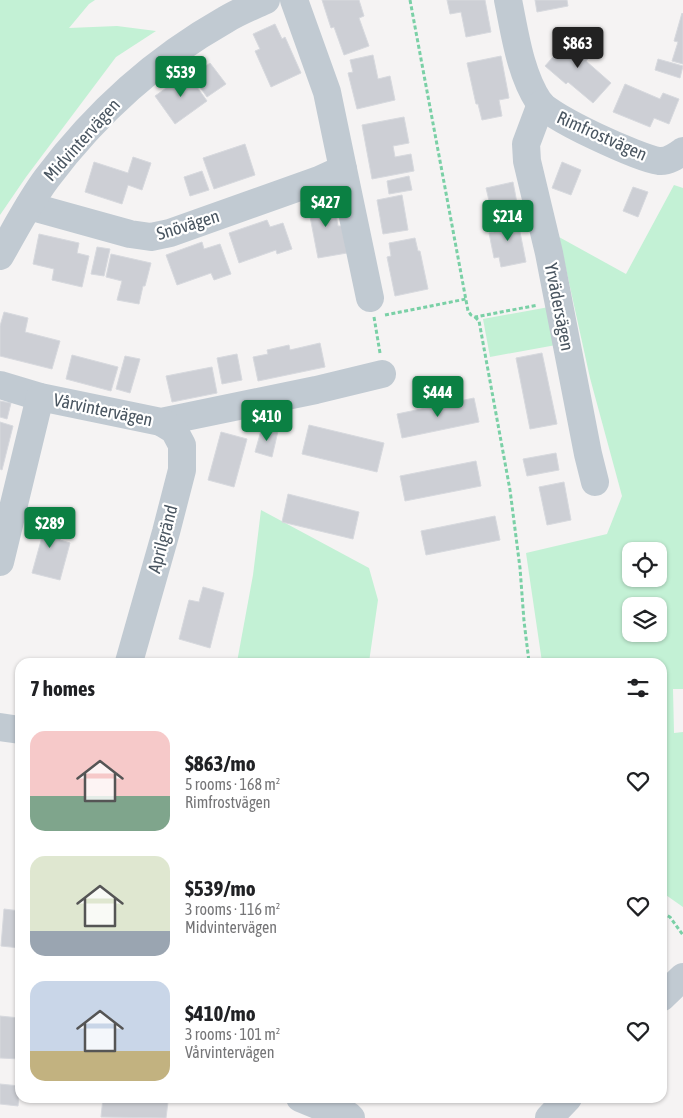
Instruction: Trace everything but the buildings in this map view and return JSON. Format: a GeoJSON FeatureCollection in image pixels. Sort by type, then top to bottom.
{"type":"FeatureCollection","features":[{"type":"Feature","properties":{"kind":"street","name":"Midvintervägen"},"geometry":{"type":"LineString","coordinates":[[0,256],[46,179],[70,149],[123,94],[153,68],[188,43],[226,19],[266,0]]}},
{"type":"Feature","properties":{"kind":"street"},"geometry":{"type":"LineString","coordinates":[[294,0],[327,92],[372,308]]}},
{"type":"Feature","properties":{"kind":"street","name":"Rimfrostvägen"},"geometry":{"type":"LineString","coordinates":[[508,0],[517,44],[529,85],[540,104],[554,116],[646,157],[660,161],[674,158],[683,151]]}},
{"type":"Feature","properties":{"kind":"street","name":"Yrvädersägen"},"geometry":{"type":"LineString","coordinates":[[540,104],[526,144],[527,161],[595,482]]}},
{"type":"Feature","properties":{"kind":"street","name":"Snövägen"},"geometry":{"type":"LineString","coordinates":[[29,206],[130,234],[151,237],[170,233],[319,180],[343,169]]}},
{"type":"Feature","properties":{"kind":"street","name":"Vårvintervägen"},"geometry":{"type":"LineString","coordinates":[[0,385],[40,397],[161,422],[316,390],[382,374]]}},
{"type":"Feature","properties":{"kind":"street"},"geometry":{"type":"LineString","coordinates":[[0,562],[40,397]]}},
{"type":"Feature","properties":{"kind":"street","name":"Aprilgränd"},"geometry":{"type":"LineString","coordinates":[[130,658],[182,470],[182,445],[174,430],[161,422]]}},
{"type":"Feature","properties":{"kind":"street"},"geometry":{"type":"LineString","coordinates":[[0,727],[15,729]]}},
{"type":"Feature","properties":{"kind":"street"},"geometry":{"type":"LineString","coordinates":[[667,991],[683,977]]}},
{"type":"Feature","properties":{"kind":"street"},"geometry":{"type":"LineString","coordinates":[[312,1103],[348,1115],[351,1118]]}},
{"type":"Feature","properties":{"kind":"street"},"geometry":{"type":"LineString","coordinates":[[549,1118],[563,1103]]}},
{"type":"Feature","properties":{"kind":"path"},"geometry":{"type":"LineString","coordinates":[[410,0],[468,310],[479,321],[510,490],[529,658]]}},
{"type":"Feature","properties":{"kind":"path"},"geometry":{"type":"LineString","coordinates":[[382,374],[372,308],[466,299]]}},
{"type":"Feature","properties":{"kind":"path"},"geometry":{"type":"LineString","coordinates":[[475,317],[558,301]]}},
{"type":"Feature","properties":{"kind":"path"},"geometry":{"type":"LineString","coordinates":[[667,916],[683,935]]}},
{"type":"Feature","properties":{"kind":"green space"},"geometry":{"type":"Polygon","coordinates":[[[0,0],[95,0],[89,4],[69,28],[117,26],[156,31],[116,57],[26,177],[0,215],[0,0]]]}},
{"type":"Feature","properties":{"kind":"green space"},"geometry":{"type":"Polygon","coordinates":[[[674,185],[683,188],[683,689],[673,689],[674,733],[683,732],[683,907],[667,896],[667,658],[541,658],[526,553],[607,534],[622,496],[590,378],[559,237],[626,274],[674,185]]]}},
{"type":"Feature","properties":{"kind":"green space"},"geometry":{"type":"Polygon","coordinates":[[[549,307],[556,345],[490,357],[483,319],[549,307]]]}},
{"type":"Feature","properties":{"kind":"green space"},"geometry":{"type":"Polygon","coordinates":[[[261,510],[369,568],[378,600],[370,658],[238,658],[253,575],[261,510]]]}}]}
